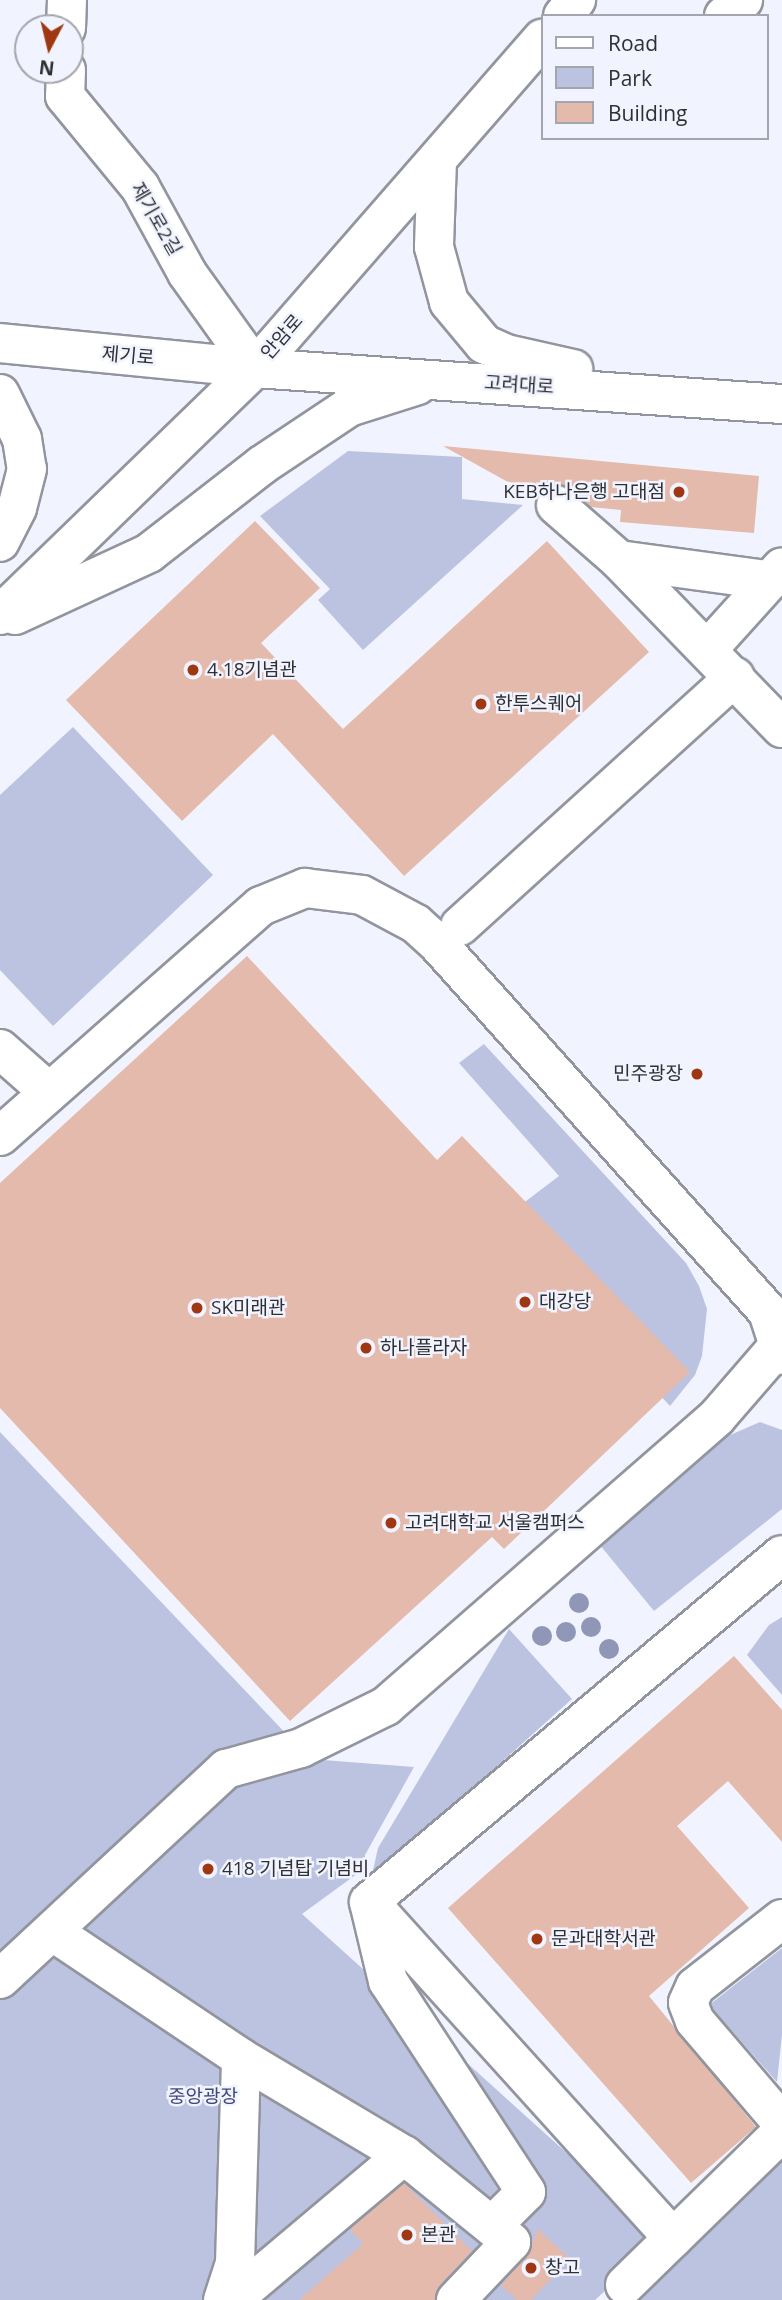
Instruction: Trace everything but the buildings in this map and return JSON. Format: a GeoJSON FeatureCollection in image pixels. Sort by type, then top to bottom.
{"type":"FeatureCollection","features":[{"type":"Feature","properties":{"kind":"main road"},"geometry":{"type":"LineString","coordinates":[[726,14],[743,0]]}},
{"type":"Feature","properties":{"kind":"main road","name":"안암로"},"geometry":{"type":"LineString","coordinates":[[0,615],[255,368],[540,43]]}},
{"type":"Feature","properties":{"kind":"main road","name":"제기로2길"},"geometry":{"type":"LineString","coordinates":[[65,84],[65,96],[140,187],[187,273],[255,368]]}},
{"type":"Feature","properties":{"kind":"main road"},"geometry":{"type":"LineString","coordinates":[[437,160],[436,262],[449,302],[484,344],[506,354],[719,400]]}},
{"type":"Feature","properties":{"kind":"main road","name":"제기로"},"geometry":{"type":"LineString","coordinates":[[0,343],[255,368]]}},
{"type":"Feature","properties":{"kind":"main road","name":"고려대로"},"geometry":{"type":"LineString","coordinates":[[255,368],[782,404]]}},
{"type":"Feature","properties":{"kind":"main road"},"geometry":{"type":"LineString","coordinates":[[0,622],[149,553],[262,465],[349,407],[439,379]]}},
{"type":"Feature","properties":{"kind":"main road"},"geometry":{"type":"LineString","coordinates":[[0,394],[22,439],[27,469],[18,508],[0,542]]}},
{"type":"Feature","properties":{"kind":"main road"},"geometry":{"type":"LineString","coordinates":[[556,505],[619,560],[782,728]]}},
{"type":"Feature","properties":{"kind":"main road"},"geometry":{"type":"LineString","coordinates":[[619,560],[774,574]]}},
{"type":"Feature","properties":{"kind":"main road"},"geometry":{"type":"LineString","coordinates":[[708,649],[774,574]]}},
{"type":"Feature","properties":{"kind":"main road"},"geometry":{"type":"LineString","coordinates":[[460,926],[734,677]]}},
{"type":"Feature","properties":{"kind":"main road"},"geometry":{"type":"LineString","coordinates":[[0,1136],[275,898],[305,888],[362,895],[416,924],[438,944],[768,1312],[781,1348],[717,1417],[386,1706],[301,1748],[226,1769],[0,1979]]}},
{"type":"Feature","properties":{"kind":"main road"},"geometry":{"type":"LineString","coordinates":[[0,1049],[49,1092]]}},
{"type":"Feature","properties":{"kind":"main road"},"geometry":{"type":"LineString","coordinates":[[369,1902],[782,1555]]}},
{"type":"Feature","properties":{"kind":"main road"},"geometry":{"type":"LineString","coordinates":[[369,1902],[388,1981],[526,2192],[492,2226]]}},
{"type":"Feature","properties":{"kind":"main road"},"geometry":{"type":"LineString","coordinates":[[369,1902],[673,2238]]}},
{"type":"Feature","properties":{"kind":"main road"},"geometry":{"type":"LineString","coordinates":[[782,1919],[695,1987],[688,2003],[695,2021],[782,2123]]}},
{"type":"Feature","properties":{"kind":"main road"},"geometry":{"type":"LineString","coordinates":[[53,1932],[241,2058],[404,2155],[511,2242],[456,2300]]}},
{"type":"Feature","properties":{"kind":"main road"},"geometry":{"type":"LineString","coordinates":[[223,2300],[235,2263],[241,2058]]}},
{"type":"Feature","properties":{"kind":"main road"},"geometry":{"type":"LineString","coordinates":[[625,2285],[782,2133]]}},
{"type":"Feature","properties":{"kind":"main road"},"geometry":{"type":"LineString","coordinates":[[232,2300],[404,2155]]}},
{"type":"Feature","properties":{"kind":"green space"},"geometry":{"type":"Polygon","coordinates":[[[348,451],[462,457],[462,499],[523,505],[363,650],[318,600],[330,589],[260,516],[348,451]]]}},
{"type":"Feature","properties":{"kind":"green space"},"geometry":{"type":"Polygon","coordinates":[[[73,727],[213,875],[53,1026],[0,970],[0,795],[73,727]]]}},
{"type":"Feature","properties":{"kind":"green space"},"geometry":{"type":"Polygon","coordinates":[[[484,1044],[686,1263],[699,1286],[707,1309],[702,1356],[695,1375],[670,1406],[523,1248],[505,1217],[559,1176],[459,1063],[484,1044]]]}},
{"type":"Feature","properties":{"kind":"green space"},"geometry":{"type":"Polygon","coordinates":[[[760,1422],[782,1430],[782,1509],[654,1611],[595,1539],[705,1446],[760,1422]]]}},
{"type":"Feature","properties":{"kind":"green space","name":"중앙광장"},"geometry":{"type":"Polygon","coordinates":[[[0,1432],[310,1759],[414,1767],[365,1855],[365,1868],[302,1914],[662,2239],[595,2300],[0,2300],[0,1432]]]}},
{"type":"Feature","properties":{"kind":"green space"},"geometry":{"type":"Polygon","coordinates":[[[782,1617],[782,1695],[747,1655],[769,1625],[782,1617]]]}},
{"type":"Feature","properties":{"kind":"green space"},"geometry":{"type":"Polygon","coordinates":[[[509,1629],[572,1699],[371,1879],[378,1848],[509,1629]]]}},
{"type":"Feature","properties":{"kind":"green space"},"geometry":{"type":"Polygon","coordinates":[[[782,1948],[782,2035],[777,2082],[709,2005],[782,1948]]]}},
{"type":"Feature","properties":{"kind":"green space"},"geometry":{"type":"Polygon","coordinates":[[[782,2145],[782,2300],[612,2300],[782,2145]]]}},
{"type":"Feature","properties":{"kind":"place","name":"KEB하나은행 고대점"},"geometry":{"type":"Point","coordinates":[679,492]}},
{"type":"Feature","properties":{"kind":"place","name":"4.18기념관"},"geometry":{"type":"Point","coordinates":[193,670]}},
{"type":"Feature","properties":{"kind":"place","name":"한투스퀘어"},"geometry":{"type":"Point","coordinates":[481,704]}},
{"type":"Feature","properties":{"kind":"place","name":"민주광장"},"geometry":{"type":"Point","coordinates":[697,1074]}},
{"type":"Feature","properties":{"kind":"place","name":"대강당"},"geometry":{"type":"Point","coordinates":[525,1302]}},
{"type":"Feature","properties":{"kind":"place","name":"SK미래관"},"geometry":{"type":"Point","coordinates":[197,1308]}},
{"type":"Feature","properties":{"kind":"place","name":"하나플라자"},"geometry":{"type":"Point","coordinates":[366,1348]}},
{"type":"Feature","properties":{"kind":"place","name":"고려대학교 서울캠퍼스"},"geometry":{"type":"Point","coordinates":[391,1523]}},
{"type":"Feature","properties":{"kind":"place","name":"418 기념탑 기념비"},"geometry":{"type":"Point","coordinates":[208,1869]}},
{"type":"Feature","properties":{"kind":"place","name":"문과대학서관"},"geometry":{"type":"Point","coordinates":[537,1939]}},
{"type":"Feature","properties":{"kind":"place","name":"본관"},"geometry":{"type":"Point","coordinates":[407,2235]}},
{"type":"Feature","properties":{"kind":"place","name":"창고"},"geometry":{"type":"Point","coordinates":[531,2268]}}]}
